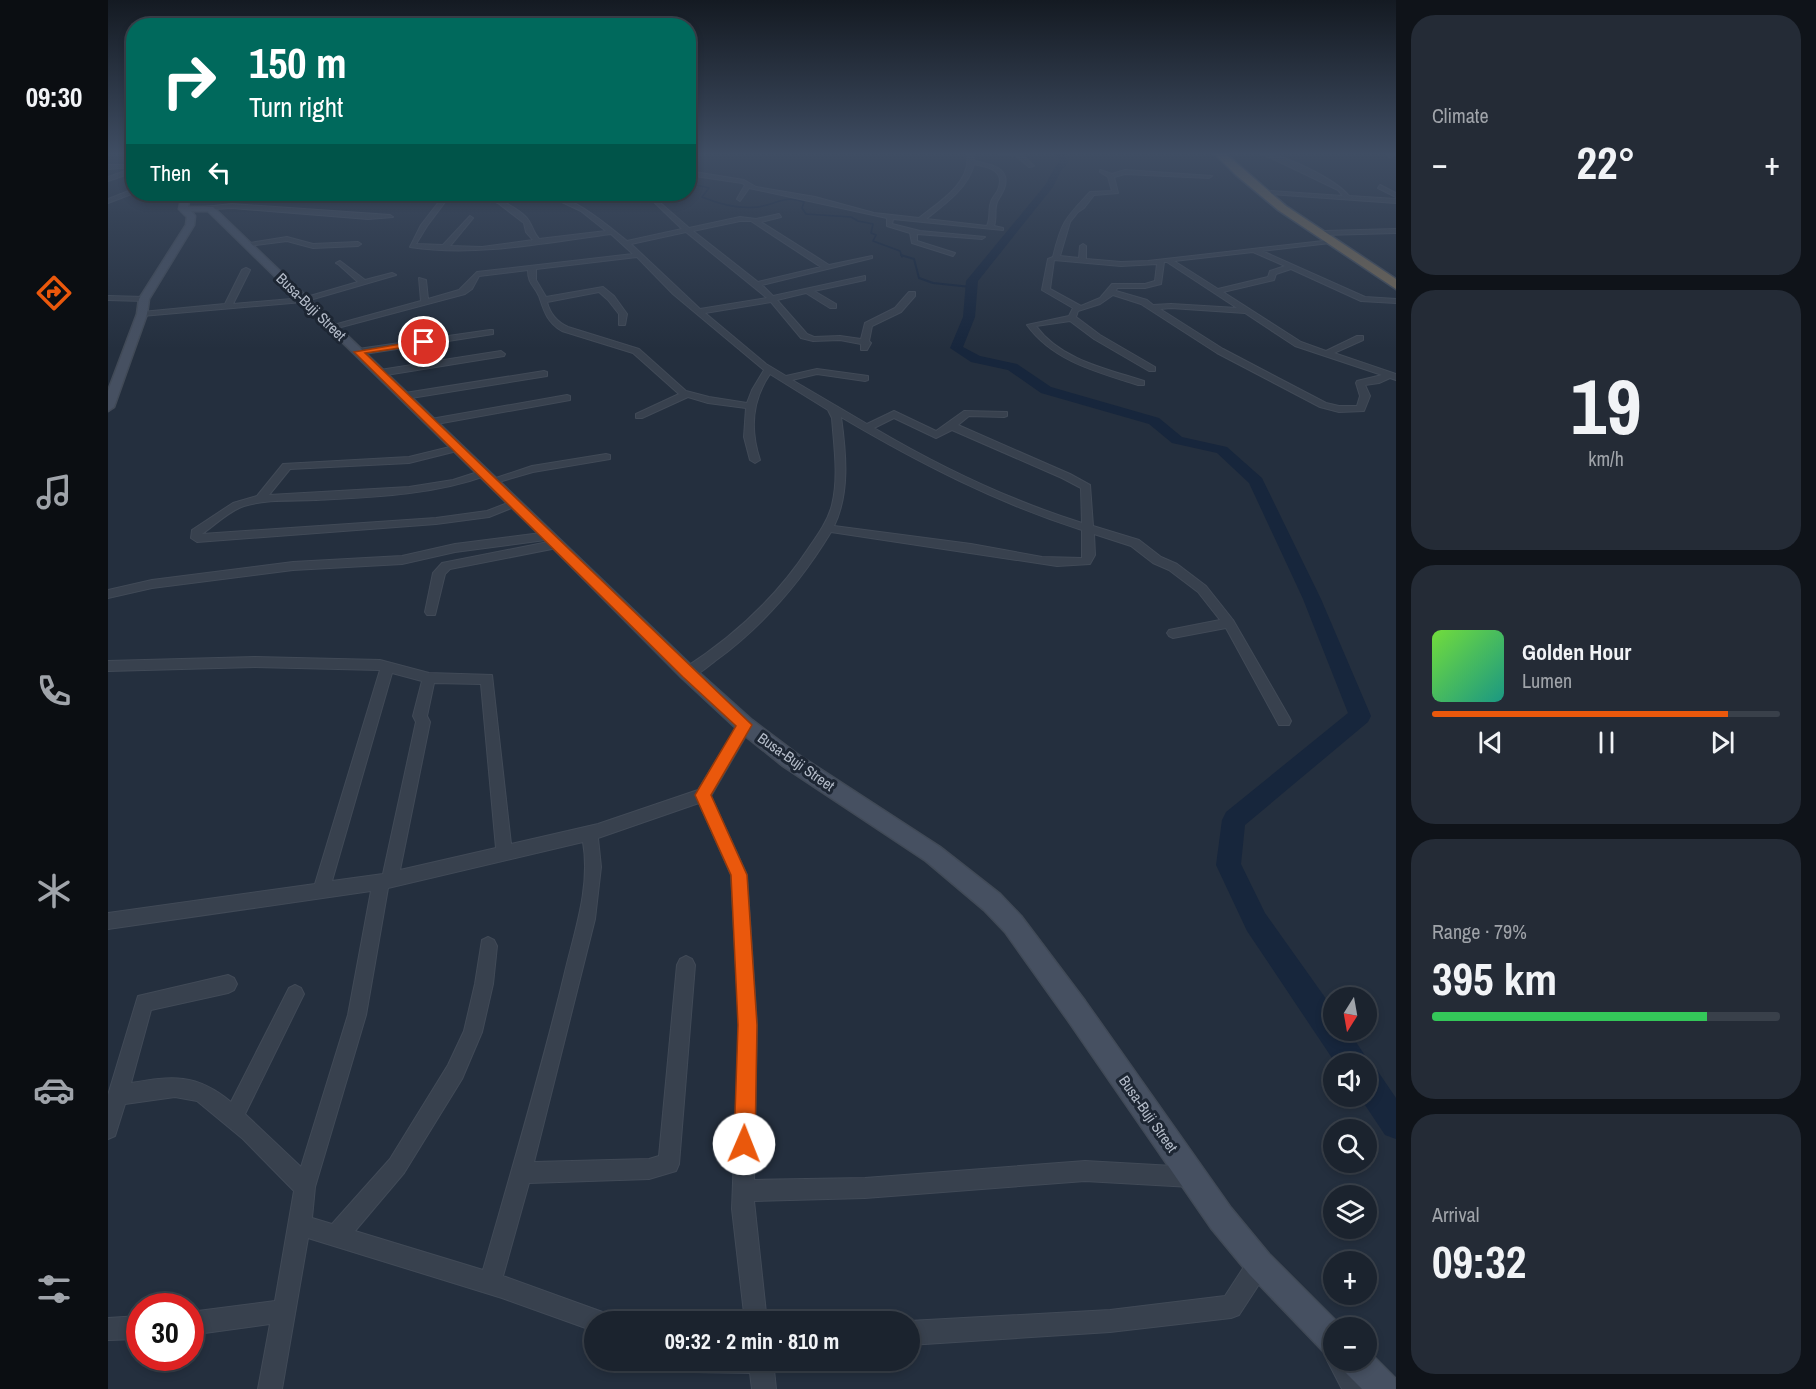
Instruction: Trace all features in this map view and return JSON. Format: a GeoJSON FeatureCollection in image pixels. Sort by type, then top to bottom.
{"type":"FeatureCollection","features":[{"type":"Feature","properties":{"kind":"highway"},"geometry":{"type":"LineString","coordinates":[[1301,219],[1396,285]]}},
{"type":"Feature","properties":{"kind":"highway"},"geometry":{"type":"LineString","coordinates":[[1327,237],[1396,279]]}},
{"type":"Feature","properties":{"kind":"street"},"geometry":{"type":"LineString","coordinates":[[108,407],[142,314],[144,299],[190,225],[191,219]]}},
{"type":"Feature","properties":{"kind":"street","name":"Busa-Buji Street"},"geometry":{"type":"LineString","coordinates":[[220,219],[688,673],[745,725],[790,760],[933,854],[992,902],[1013,924],[1069,1000],[1191,1177],[1258,1264],[1323,1330]]}},
{"type":"Feature","properties":{"kind":"street"},"geometry":{"type":"LineString","coordinates":[[430,219],[411,246],[482,249],[611,232]]}},
{"type":"Feature","properties":{"kind":"street"},"geometry":{"type":"LineString","coordinates":[[444,249],[469,219]]}},
{"type":"Feature","properties":{"kind":"street"},"geometry":{"type":"LineString","coordinates":[[522,219],[527,222],[530,232],[537,241]]}},
{"type":"Feature","properties":{"kind":"street"},"geometry":{"type":"LineString","coordinates":[[594,219],[626,243],[676,292],[769,369],[788,378],[832,408],[909,453],[969,483],[1039,513],[1143,547],[1157,560],[1173,567],[1202,589],[1229,623],[1284,721]]}},
{"type":"Feature","properties":{"kind":"street"},"geometry":{"type":"LineString","coordinates":[[674,219],[774,298],[807,338],[840,338],[865,346],[868,325],[898,310],[912,294]]}},
{"type":"Feature","properties":{"kind":"street"},"geometry":{"type":"LineString","coordinates":[[626,243],[740,219],[755,221],[765,219]]}},
{"type":"Feature","properties":{"kind":"street"},"geometry":{"type":"LineString","coordinates":[[890,219],[888,224],[891,227],[939,235],[982,237]]}},
{"type":"Feature","properties":{"kind":"street"},"geometry":{"type":"LineString","coordinates":[[902,219],[1000,229]]}},
{"type":"Feature","properties":{"kind":"street"},"geometry":{"type":"LineString","coordinates":[[990,227],[993,219]]}},
{"type":"Feature","properties":{"kind":"street"},"geometry":{"type":"LineString","coordinates":[[1056,258],[1067,219]]}},
{"type":"Feature","properties":{"kind":"street"},"geometry":{"type":"LineString","coordinates":[[755,221],[827,267]]}},
{"type":"Feature","properties":{"kind":"street"},"geometry":{"type":"LineString","coordinates":[[913,231],[914,242],[952,254]]}},
{"type":"Feature","properties":{"kind":"street"},"geometry":{"type":"LineString","coordinates":[[1081,309],[1046,290],[1051,259],[1128,265],[1255,250],[1327,237],[1396,231]]}},
{"type":"Feature","properties":{"kind":"street"},"geometry":{"type":"LineString","coordinates":[[247,244],[287,240],[313,246],[358,244]]}},
{"type":"Feature","properties":{"kind":"street"},"geometry":{"type":"LineString","coordinates":[[1082,261],[1083,246]]}},
{"type":"Feature","properties":{"kind":"street"},"geometry":{"type":"LineString","coordinates":[[1255,250],[1364,299],[1396,301]]}},
{"type":"Feature","properties":{"kind":"street"},"geometry":{"type":"LineString","coordinates":[[333,328],[462,292],[469,287],[477,274],[639,255]]}},
{"type":"Feature","properties":{"kind":"street"},"geometry":{"type":"LineString","coordinates":[[758,284],[870,257]]}},
{"type":"Feature","properties":{"kind":"street"},"geometry":{"type":"LineString","coordinates":[[1170,259],[1171,262],[1298,344],[1393,376]]}},
{"type":"Feature","properties":{"kind":"street"},"geometry":{"type":"LineString","coordinates":[[1072,318],[1074,310],[1095,305],[1112,292],[1115,286],[1145,286],[1158,282],[1161,261]]}},
{"type":"Feature","properties":{"kind":"street"},"geometry":{"type":"LineString","coordinates":[[340,263],[364,283]]}},
{"type":"Feature","properties":{"kind":"street"},"geometry":{"type":"LineString","coordinates":[[1218,291],[1271,278],[1273,273],[1289,267]]}},
{"type":"Feature","properties":{"kind":"street"},"geometry":{"type":"LineString","coordinates":[[532,268],[532,280],[544,300],[545,309],[556,324],[575,333],[636,351],[674,387],[687,394],[752,406]]}},
{"type":"Feature","properties":{"kind":"street"},"geometry":{"type":"LineString","coordinates":[[228,306],[246,270]]}},
{"type":"Feature","properties":{"kind":"street"},"geometry":{"type":"LineString","coordinates":[[142,314],[303,300],[392,275]]}},
{"type":"Feature","properties":{"kind":"street"},"geometry":{"type":"LineString","coordinates":[[700,311],[774,298],[862,278]]}},
{"type":"Feature","properties":{"kind":"street"},"geometry":{"type":"LineString","coordinates":[[422,280],[425,303]]}},
{"type":"Feature","properties":{"kind":"street"},"geometry":{"type":"LineString","coordinates":[[544,300],[600,289],[611,298],[623,314],[622,323]]}},
{"type":"Feature","properties":{"kind":"street"},"geometry":{"type":"LineString","coordinates":[[808,291],[833,306]]}},
{"type":"Feature","properties":{"kind":"street"},"geometry":{"type":"LineString","coordinates":[[1112,292],[1131,297],[1153,307],[1220,351],[1284,386],[1330,407],[1361,409],[1365,396],[1360,383],[1393,376]]}},
{"type":"Feature","properties":{"kind":"street"},"geometry":{"type":"LineString","coordinates":[[108,298],[144,299]]}},
{"type":"Feature","properties":{"kind":"street"},"geometry":{"type":"LineString","coordinates":[[1153,307],[1248,311]]}},
{"type":"Feature","properties":{"kind":"street"},"geometry":{"type":"LineString","coordinates":[[1141,383],[1077,360],[1047,342],[1031,325],[1072,318],[1096,337],[1152,369]]}},
{"type":"Feature","properties":{"kind":"street"},"geometry":{"type":"LineString","coordinates":[[358,352],[490,332]]}},
{"type":"Feature","properties":{"kind":"street"},"geometry":{"type":"LineString","coordinates":[[1325,354],[1360,338]]}},
{"type":"Feature","properties":{"kind":"street"},"geometry":{"type":"LineString","coordinates":[[380,373],[501,354]]}},
{"type":"Feature","properties":{"kind":"street"},"geometry":{"type":"LineString","coordinates":[[755,460],[747,438],[757,385],[769,369]]}},
{"type":"Feature","properties":{"kind":"street"},"geometry":{"type":"LineString","coordinates":[[788,378],[822,370],[865,378]]}},
{"type":"Feature","properties":{"kind":"street"},"geometry":{"type":"LineString","coordinates":[[405,396],[544,374]]}},
{"type":"Feature","properties":{"kind":"street"},"geometry":{"type":"LineString","coordinates":[[639,416],[687,394]]}},
{"type":"Feature","properties":{"kind":"street"},"geometry":{"type":"LineString","coordinates":[[431,422],[567,398]]}},
{"type":"Feature","properties":{"kind":"street"},"geometry":{"type":"LineString","coordinates":[[688,673],[725,650],[752,627],[790,584],[828,528],[839,494],[837,418],[832,408]]}},
{"type":"Feature","properties":{"kind":"street"},"geometry":{"type":"LineString","coordinates":[[867,428],[894,414],[936,435],[967,413],[1004,414]]}},
{"type":"Feature","properties":{"kind":"street"},"geometry":{"type":"LineString","coordinates":[[828,528],[880,538],[969,548],[1064,564],[1086,561],[1089,555],[1086,528],[1088,490],[1086,487],[951,426]]}},
{"type":"Feature","properties":{"kind":"street"},"geometry":{"type":"LineString","coordinates":[[261,498],[287,466],[409,460],[458,448]]}},
{"type":"Feature","properties":{"kind":"street"},"geometry":{"type":"LineString","coordinates":[[515,503],[489,514],[436,521],[197,537],[196,533],[237,505],[261,498],[293,499],[413,490],[606,457]]}},
{"type":"Feature","properties":{"kind":"street"},"geometry":{"type":"LineString","coordinates":[[108,594],[152,584],[293,566],[402,560],[454,548],[553,540]]}},
{"type":"Feature","properties":{"kind":"street"},"geometry":{"type":"LineString","coordinates":[[431,612],[439,573],[446,566],[553,540]]}},
{"type":"Feature","properties":{"kind":"street"},"geometry":{"type":"LineString","coordinates":[[1173,633],[1229,623]]}},
{"type":"Feature","properties":{"kind":"street"},"geometry":{"type":"LineString","coordinates":[[108,666],[255,662],[380,665],[429,678],[488,679],[504,853]]}},
{"type":"Feature","properties":{"kind":"street"},"geometry":{"type":"LineString","coordinates":[[321,891],[387,668]]}},
{"type":"Feature","properties":{"kind":"street"},"geometry":{"type":"LineString","coordinates":[[270,1389],[305,1187],[357,1015],[385,881],[423,722],[420,716],[429,678]]}},
{"type":"Feature","properties":{"kind":"street"},"geometry":{"type":"LineString","coordinates":[[108,921],[385,881],[589,834],[703,795],[745,725]]}},
{"type":"Feature","properties":{"kind":"street"},"geometry":{"type":"LineString","coordinates":[[703,795],[739,875],[748,1025],[743,1209],[755,1311]]}},
{"type":"Feature","properties":{"kind":"street"},"geometry":{"type":"LineString","coordinates":[[490,1283],[565,1009],[583,930],[591,888],[593,848],[589,834]]}},
{"type":"Feature","properties":{"kind":"street"},"geometry":{"type":"LineString","coordinates":[[337,1235],[397,1166],[455,1072],[473,1032],[484,984],[488,946]]}},
{"type":"Feature","properties":{"kind":"street"},"geometry":{"type":"LineString","coordinates":[[521,1173],[649,1169],[669,1164],[686,965]]}},
{"type":"Feature","properties":{"kind":"street"},"geometry":{"type":"LineString","coordinates":[[108,1129],[144,1002],[228,984]]}},
{"type":"Feature","properties":{"kind":"street"},"geometry":{"type":"LineString","coordinates":[[233,1118],[295,994]]}},
{"type":"Feature","properties":{"kind":"street"},"geometry":{"type":"LineString","coordinates":[[118,1095],[168,1088],[192,1088],[209,1096],[272,1153],[305,1187]]}},
{"type":"Feature","properties":{"kind":"street"},"geometry":{"type":"LineString","coordinates":[[743,1191],[865,1188],[1085,1171],[1191,1177]]}},
{"type":"Feature","properties":{"kind":"street"},"geometry":{"type":"LineString","coordinates":[[300,1225],[490,1283],[584,1316]]}},
{"type":"Feature","properties":{"kind":"street"},"geometry":{"type":"LineString","coordinates":[[920,1332],[1110,1321],[1232,1307],[1258,1264]]}},
{"type":"Feature","properties":{"kind":"street"},"geometry":{"type":"LineString","coordinates":[[204,1322],[285,1311]]}},
{"type":"Feature","properties":{"kind":"street"},"geometry":{"type":"LineString","coordinates":[[108,1329],[126,1328]]}},
{"type":"Feature","properties":{"kind":"street"},"geometry":{"type":"LineString","coordinates":[[762,1371],[764,1389]]}},
{"type":"Feature","properties":{"kind":"street"},"geometry":{"type":"LineString","coordinates":[[1345,1371],[1355,1389]]}},
{"type":"Feature","properties":{"kind":"street"},"geometry":{"type":"LineString","coordinates":[[1366,1371],[1384,1389]]}},
{"type":"Feature","properties":{"kind":"waterway"},"geometry":{"type":"LineString","coordinates":[[854,219],[873,224],[871,233],[876,235],[873,241],[900,251],[901,255]]}},
{"type":"Feature","properties":{"kind":"waterway"},"geometry":{"type":"LineString","coordinates":[[1023,219],[972,281],[969,317],[956,348],[976,359],[1012,367],[1046,390],[1154,421],[1177,440],[1222,450],[1256,481],[1312,599],[1360,716],[1234,820],[1228,865],[1256,922],[1346,1053]]}},
{"type":"Feature","properties":{"kind":"waterway"},"geometry":{"type":"LineString","coordinates":[[901,255],[914,259],[919,278],[933,283],[971,287]]}},
{"type":"Feature","properties":{"kind":"waterway"},"geometry":{"type":"LineString","coordinates":[[1377,1097],[1396,1124]]}},
{"type":"Feature","properties":{"kind":"route"},"geometry":{"type":"LineString","coordinates":[[424,342],[358,352],[688,673],[745,725],[703,795],[739,875],[748,1025],[744,1144]]}}]}
